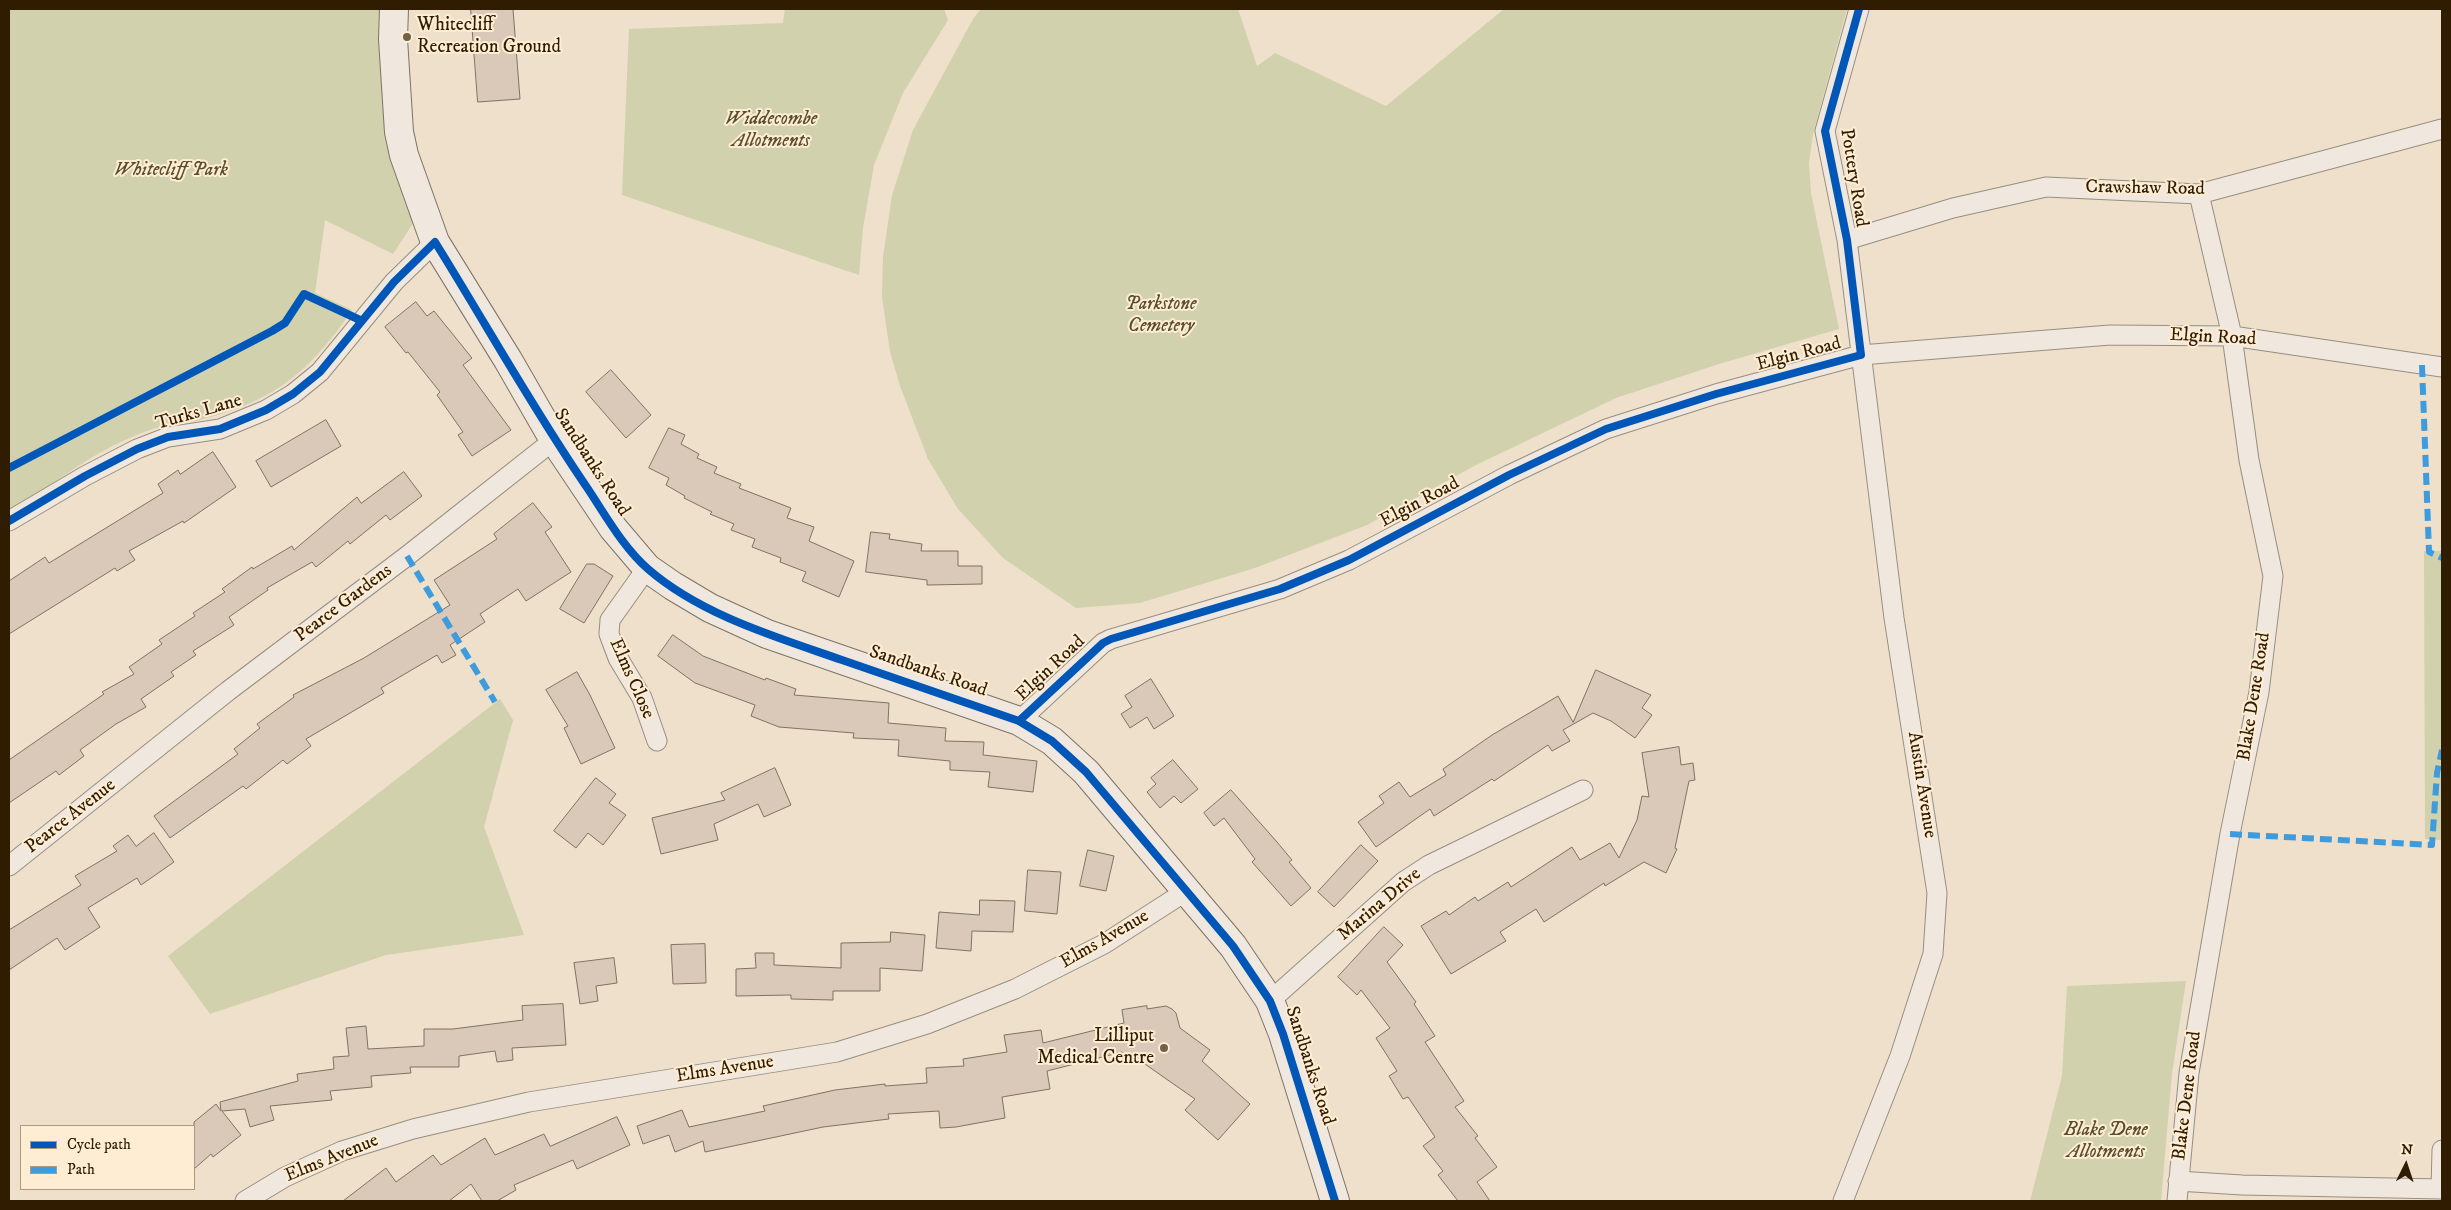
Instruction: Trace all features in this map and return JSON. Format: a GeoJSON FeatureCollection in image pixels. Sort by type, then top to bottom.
{"type":"FeatureCollection","features":[{"type":"Feature","properties":{"kind":"main road","name":"Sandbanks Road"},"geometry":{"type":"LineString","coordinates":[[394,9],[393,39],[399,132],[404,155],[434,242],[508,360],[554,440],[613,528],[647,568],[672,586],[710,608],[767,634],[1019,721],[1052,742],[1086,772],[1188,890],[1233,946],[1270,1001],[1334,1201]]}},
{"type":"Feature","properties":{"kind":"street","name":"Pottery Road"},"geometry":{"type":"LineString","coordinates":[[1859,9],[1825,131],[1847,240],[1861,356]]}},
{"type":"Feature","properties":{"kind":"street","name":"Crawshaw Road"},"geometry":{"type":"LineString","coordinates":[[1847,240],[1953,208],[2046,187],[2200,194],[2442,129]]}},
{"type":"Feature","properties":{"kind":"street","name":"Blake Dene Road"},"geometry":{"type":"LineString","coordinates":[[2177,1201],[2189,1073],[2230,834],[2259,692],[2273,576],[2249,460],[2232,336],[2200,194]]}},
{"type":"Feature","properties":{"kind":"street","name":"Turks Lane"},"geometry":{"type":"LineString","coordinates":[[9,521],[85,476],[137,449],[168,437],[220,429],[266,410],[293,394],[320,372],[394,282],[434,242]]}},
{"type":"Feature","properties":{"kind":"street","name":"Elgin Road"},"geometry":{"type":"LineString","coordinates":[[1019,721],[1103,643],[1111,639],[1280,589],[1349,560],[1509,475],[1606,429],[1716,394],[1861,356],[2110,335],[2232,336],[2442,367]]}},
{"type":"Feature","properties":{"kind":"street","name":"Austin Avenue"},"geometry":{"type":"LineString","coordinates":[[1843,1201],[1900,1056],[1933,954],[1936,893],[1894,618],[1861,356]]}},
{"type":"Feature","properties":{"kind":"street","name":"Pearce Gardens"},"geometry":{"type":"LineString","coordinates":[[133,768],[228,691],[407,556],[554,440]]}},
{"type":"Feature","properties":{"kind":"street","name":"Elms Close"},"geometry":{"type":"LineString","coordinates":[[647,568],[610,620],[610,634],[618,658],[642,698],[657,741]]}},
{"type":"Feature","properties":{"kind":"street","name":"Pearce Avenue"},"geometry":{"type":"LineString","coordinates":[[9,866],[133,768]]}},
{"type":"Feature","properties":{"kind":"street","name":"Marina Drive"},"geometry":{"type":"LineString","coordinates":[[1270,1001],[1403,882],[1429,865],[1583,790]]}},
{"type":"Feature","properties":{"kind":"street","name":"Elms Avenue"},"geometry":{"type":"LineString","coordinates":[[245,1201],[285,1177],[342,1151],[413,1129],[529,1102],[837,1052],[919,1027],[1015,989],[1104,944],[1188,890]]}},
{"type":"Feature","properties":{"kind":"street"},"geometry":{"type":"LineString","coordinates":[[2178,1181],[2242,1185],[2442,1189],[2442,1150]]}},
{"type":"Feature","properties":{"kind":"green space","name":"Whitecliff Park"},"geometry":{"type":"Polygon","coordinates":[[[9,9],[394,9],[423,208],[393,254],[325,220],[315,293],[352,310],[320,352],[286,383],[246,405],[196,421],[176,423],[157,428],[114,445],[9,511],[9,9]]]}},
{"type":"Feature","properties":{"kind":"green space","name":"Widdecombe Allotments"},"geometry":{"type":"Polygon","coordinates":[[[785,9],[944,9],[948,20],[903,93],[874,165],[863,228],[859,275],[622,195],[629,29],[783,23],[785,9]]]}},
{"type":"Feature","properties":{"kind":"green space","name":"Parkstone Cemetery"},"geometry":{"type":"Polygon","coordinates":[[[981,9],[1238,9],[1257,66],[1275,53],[1386,106],[1504,9],[1847,9],[1813,134],[1809,163],[1811,193],[1839,329],[1719,364],[1616,398],[1476,465],[1367,525],[1255,568],[1140,603],[1076,608],[1003,558],[958,509],[928,459],[900,386],[890,352],[882,297],[883,257],[892,195],[913,130],[973,19],[981,9]]]}},
{"type":"Feature","properties":{"kind":"green space"},"geometry":{"type":"Polygon","coordinates":[[[2424,551],[2442,551],[2442,840],[2425,839],[2424,551]]]}},
{"type":"Feature","properties":{"kind":"green space"},"geometry":{"type":"Polygon","coordinates":[[[500,699],[513,720],[484,827],[524,935],[386,955],[210,1014],[168,956],[500,699]]]}},
{"type":"Feature","properties":{"kind":"green space","name":"Blake Dene Allotments"},"geometry":{"type":"Polygon","coordinates":[[[2186,981],[2172,1074],[2161,1201],[2030,1201],[2062,1076],[2067,986],[2186,981]]]}},
{"type":"Feature","properties":{"kind":"building"},"geometry":{"type":"Polygon","coordinates":[[[471,9],[513,9],[520,99],[478,102],[471,9]]]}},
{"type":"Feature","properties":{"kind":"building"},"geometry":{"type":"Polygon","coordinates":[[[416,302],[427,316],[434,311],[472,358],[463,365],[511,430],[472,456],[458,435],[463,432],[437,395],[440,392],[385,327],[416,302]]]}},
{"type":"Feature","properties":{"kind":"building"},"geometry":{"type":"Polygon","coordinates":[[[611,370],[651,415],[626,438],[586,392],[611,370]]]}},
{"type":"Feature","properties":{"kind":"building"},"geometry":{"type":"Polygon","coordinates":[[[326,420],[341,446],[271,487],[256,461],[326,420]]]}},
{"type":"Feature","properties":{"kind":"building"},"geometry":{"type":"Polygon","coordinates":[[[669,428],[685,435],[681,444],[699,454],[697,458],[717,467],[714,473],[741,484],[739,488],[791,508],[787,518],[814,527],[809,541],[854,561],[839,597],[802,581],[806,572],[780,562],[781,558],[752,547],[755,539],[731,530],[734,524],[710,514],[712,512],[684,498],[685,496],[666,485],[669,478],[649,468],[669,428]]]}},
{"type":"Feature","properties":{"kind":"building"},"geometry":{"type":"Polygon","coordinates":[[[213,452],[236,487],[184,523],[183,521],[129,551],[135,560],[117,571],[115,568],[9,634],[9,581],[45,557],[49,563],[163,493],[158,484],[178,470],[180,474],[213,452]]]}},
{"type":"Feature","properties":{"kind":"building"},"geometry":{"type":"Polygon","coordinates":[[[404,472],[422,496],[390,520],[386,515],[350,544],[348,541],[316,567],[312,562],[267,588],[268,590],[229,617],[234,625],[193,651],[196,655],[171,672],[174,676],[141,699],[146,707],[116,724],[80,750],[84,756],[59,775],[56,771],[9,803],[9,760],[104,694],[102,692],[134,674],[129,667],[162,644],[159,640],[195,616],[193,613],[225,592],[222,589],[252,567],[253,569],[292,546],[294,550],[357,497],[361,503],[404,472]]]}},
{"type":"Feature","properties":{"kind":"building"},"geometry":{"type":"Polygon","coordinates":[[[533,503],[552,527],[545,532],[571,572],[526,601],[518,589],[480,614],[485,622],[450,645],[456,655],[442,663],[437,655],[381,688],[384,693],[306,739],[311,746],[287,764],[283,760],[246,789],[243,786],[170,838],[154,816],[238,754],[234,749],[260,728],[257,724],[294,697],[293,695],[364,658],[450,605],[434,580],[497,539],[494,534],[533,503]]]}},
{"type":"Feature","properties":{"kind":"building"},"geometry":{"type":"Polygon","coordinates":[[[871,532],[890,534],[889,539],[922,544],[921,551],[958,551],[958,566],[982,566],[982,584],[927,585],[927,580],[866,572],[871,532]]]}},
{"type":"Feature","properties":{"kind":"building"},"geometry":{"type":"Polygon","coordinates":[[[587,564],[594,564],[613,576],[584,623],[560,609],[587,564]]]}},
{"type":"Feature","properties":{"kind":"building"},"geometry":{"type":"Polygon","coordinates":[[[673,635],[703,656],[765,680],[766,678],[796,689],[794,695],[889,703],[888,723],[946,728],[945,741],[984,742],[983,755],[1037,761],[1033,792],[988,787],[990,772],[950,770],[950,761],[898,756],[899,740],[853,738],[854,733],[779,727],[751,716],[755,705],[695,683],[658,656],[673,635]]]}},
{"type":"Feature","properties":{"kind":"building"},"geometry":{"type":"Polygon","coordinates":[[[1596,670],[1651,695],[1642,708],[1652,715],[1635,738],[1611,721],[1593,713],[1563,730],[1570,741],[1552,751],[1548,745],[1494,781],[1492,779],[1434,816],[1430,809],[1376,847],[1358,822],[1384,803],[1379,796],[1399,782],[1410,797],[1446,775],[1443,769],[1492,735],[1558,696],[1573,722],[1596,670]]]}},
{"type":"Feature","properties":{"kind":"building"},"geometry":{"type":"Polygon","coordinates":[[[577,672],[615,748],[581,764],[564,728],[568,726],[546,690],[577,672]]]}},
{"type":"Feature","properties":{"kind":"building"},"geometry":{"type":"Polygon","coordinates":[[[1151,679],[1174,716],[1154,729],[1147,717],[1130,728],[1121,714],[1132,707],[1125,696],[1151,679]]]}},
{"type":"Feature","properties":{"kind":"building"},"geometry":{"type":"Polygon","coordinates":[[[1679,747],[1681,765],[1693,763],[1695,780],[1689,781],[1675,848],[1677,849],[1666,873],[1644,862],[1605,886],[1604,883],[1544,922],[1536,909],[1500,932],[1506,941],[1451,974],[1421,926],[1446,911],[1449,915],[1475,897],[1478,901],[1508,882],[1511,887],[1572,847],[1580,860],[1610,843],[1619,858],[1637,820],[1642,796],[1649,797],[1642,753],[1679,747]]]}},
{"type":"Feature","properties":{"kind":"building"},"geometry":{"type":"Polygon","coordinates":[[[1173,760],[1198,789],[1181,803],[1174,796],[1160,808],[1147,792],[1156,784],[1151,778],[1173,760]]]}},
{"type":"Feature","properties":{"kind":"building"},"geometry":{"type":"Polygon","coordinates":[[[775,768],[791,805],[764,817],[758,804],[714,824],[718,840],[661,854],[652,818],[725,800],[721,793],[775,768]]]}},
{"type":"Feature","properties":{"kind":"building"},"geometry":{"type":"Polygon","coordinates":[[[596,778],[616,794],[609,803],[626,815],[603,845],[588,833],[576,848],[554,831],[596,778]]]}},
{"type":"Feature","properties":{"kind":"building"},"geometry":{"type":"Polygon","coordinates":[[[1231,790],[1292,860],[1289,862],[1311,888],[1291,906],[1252,862],[1255,859],[1224,818],[1214,826],[1204,813],[1231,790]]]}},
{"type":"Feature","properties":{"kind":"building"},"geometry":{"type":"Polygon","coordinates":[[[154,833],[174,862],[141,885],[137,878],[88,908],[100,927],[65,950],[57,938],[9,970],[9,930],[81,885],[75,876],[117,851],[113,846],[128,835],[136,846],[154,833]]]}},
{"type":"Feature","properties":{"kind":"building"},"geometry":{"type":"Polygon","coordinates":[[[1361,845],[1378,861],[1334,907],[1318,892],[1361,845]]]}},
{"type":"Feature","properties":{"kind":"building"},"geometry":{"type":"Polygon","coordinates":[[[1088,850],[1114,856],[1106,891],[1080,886],[1088,850]]]}},
{"type":"Feature","properties":{"kind":"building"},"geometry":{"type":"Polygon","coordinates":[[[1028,870],[1061,872],[1057,914],[1025,911],[1028,870]]]}},
{"type":"Feature","properties":{"kind":"building"},"geometry":{"type":"Polygon","coordinates":[[[980,900],[1015,901],[1013,932],[972,931],[971,951],[936,948],[939,912],[979,915],[980,900]]]}},
{"type":"Feature","properties":{"kind":"building"},"geometry":{"type":"Polygon","coordinates":[[[1384,927],[1403,945],[1387,962],[1416,1002],[1414,1004],[1435,1036],[1425,1042],[1464,1101],[1455,1107],[1478,1136],[1475,1138],[1497,1167],[1477,1182],[1490,1201],[1458,1201],[1438,1175],[1443,1171],[1423,1146],[1435,1137],[1408,1097],[1403,1099],[1389,1076],[1397,1071],[1376,1038],[1390,1028],[1361,990],[1357,995],[1338,977],[1384,927]]]}},
{"type":"Feature","properties":{"kind":"building"},"geometry":{"type":"Polygon","coordinates":[[[891,932],[925,935],[922,971],[880,968],[880,991],[833,991],[833,1000],[791,999],[791,995],[736,996],[736,969],[756,968],[755,953],[774,953],[774,965],[841,968],[841,943],[890,942],[891,932]]]}},
{"type":"Feature","properties":{"kind":"building"},"geometry":{"type":"Polygon","coordinates":[[[705,944],[706,983],[673,984],[671,945],[705,944]]]}},
{"type":"Feature","properties":{"kind":"building"},"geometry":{"type":"Polygon","coordinates":[[[614,958],[617,983],[596,986],[598,1001],[580,1004],[574,963],[614,958]]]}},
{"type":"Feature","properties":{"kind":"building"},"geometry":{"type":"Polygon","coordinates":[[[563,1004],[566,1045],[512,1048],[513,1060],[497,1062],[495,1051],[459,1056],[459,1067],[410,1067],[411,1073],[371,1076],[372,1087],[330,1091],[332,1100],[270,1106],[274,1120],[250,1127],[245,1109],[222,1111],[241,1135],[213,1157],[211,1154],[195,1168],[194,1122],[216,1104],[221,1111],[220,1102],[298,1081],[297,1074],[334,1069],[333,1057],[349,1056],[346,1028],[366,1026],[368,1049],[424,1046],[424,1029],[453,1029],[523,1020],[522,1006],[563,1004]]]}},
{"type":"Feature","properties":{"kind":"building"},"geometry":{"type":"Polygon","coordinates":[[[1147,1006],[1147,1009],[1166,1006],[1172,1009],[1176,1013],[1180,1028],[1210,1050],[1202,1061],[1250,1104],[1218,1140],[1185,1110],[1195,1099],[1142,1062],[1123,1063],[1122,1052],[1047,1071],[1050,1089],[1002,1097],[1005,1118],[956,1127],[940,1128],[939,1111],[888,1114],[889,1119],[823,1127],[705,1152],[703,1141],[675,1152],[669,1135],[643,1144],[637,1126],[682,1110],[689,1127],[765,1111],[763,1106],[835,1090],[885,1084],[885,1086],[927,1083],[926,1068],[964,1066],[963,1059],[1007,1052],[1004,1035],[1041,1030],[1043,1043],[1124,1023],[1122,1010],[1147,1006]]]}},
{"type":"Feature","properties":{"kind":"building"},"geometry":{"type":"Polygon","coordinates":[[[617,1117],[630,1145],[577,1169],[573,1160],[514,1185],[516,1190],[497,1201],[482,1201],[471,1184],[449,1201],[343,1201],[386,1168],[396,1182],[433,1155],[441,1165],[485,1138],[495,1155],[544,1134],[550,1146],[617,1117]]]}},
{"type":"Feature","properties":{"kind":"marked path"},"geometry":{"type":"LineString","coordinates":[[2422,365],[2429,552],[2442,558]]}},
{"type":"Feature","properties":{"kind":"marked path"},"geometry":{"type":"LineString","coordinates":[[407,556],[495,702]]}},
{"type":"Feature","properties":{"kind":"marked path"},"geometry":{"type":"LineString","coordinates":[[2230,834],[2432,845],[2437,773],[2442,750]]}},
{"type":"Feature","properties":{"kind":"cycle path"},"geometry":{"type":"LineString","coordinates":[[1019,721],[1103,643],[1111,639],[1280,589],[1349,560],[1509,475],[1606,429],[1716,394],[1861,355],[1847,240],[1825,131],[1859,9]]}},
{"type":"Feature","properties":{"kind":"cycle path"},"geometry":{"type":"LineString","coordinates":[[9,521],[85,476],[137,449],[168,437],[220,429],[266,410],[293,394],[320,372],[394,282],[435,242],[568,459],[623,541],[648,569],[691,599],[740,623],[791,643],[1019,721],[1052,741],[1086,772],[1233,946],[1270,1001],[1283,1034],[1335,1201]]}},
{"type":"Feature","properties":{"kind":"cycle path"},"geometry":{"type":"LineString","coordinates":[[9,468],[272,331],[285,323],[304,294],[360,320]]}},
{"type":"Feature","properties":{"kind":"place","name":"Whitecliff Recreation Ground"},"geometry":{"type":"Point","coordinates":[407,37]}},
{"type":"Feature","properties":{"kind":"place","name":"Lilliput Medical Centre"},"geometry":{"type":"Point","coordinates":[1164,1048]}}]}
